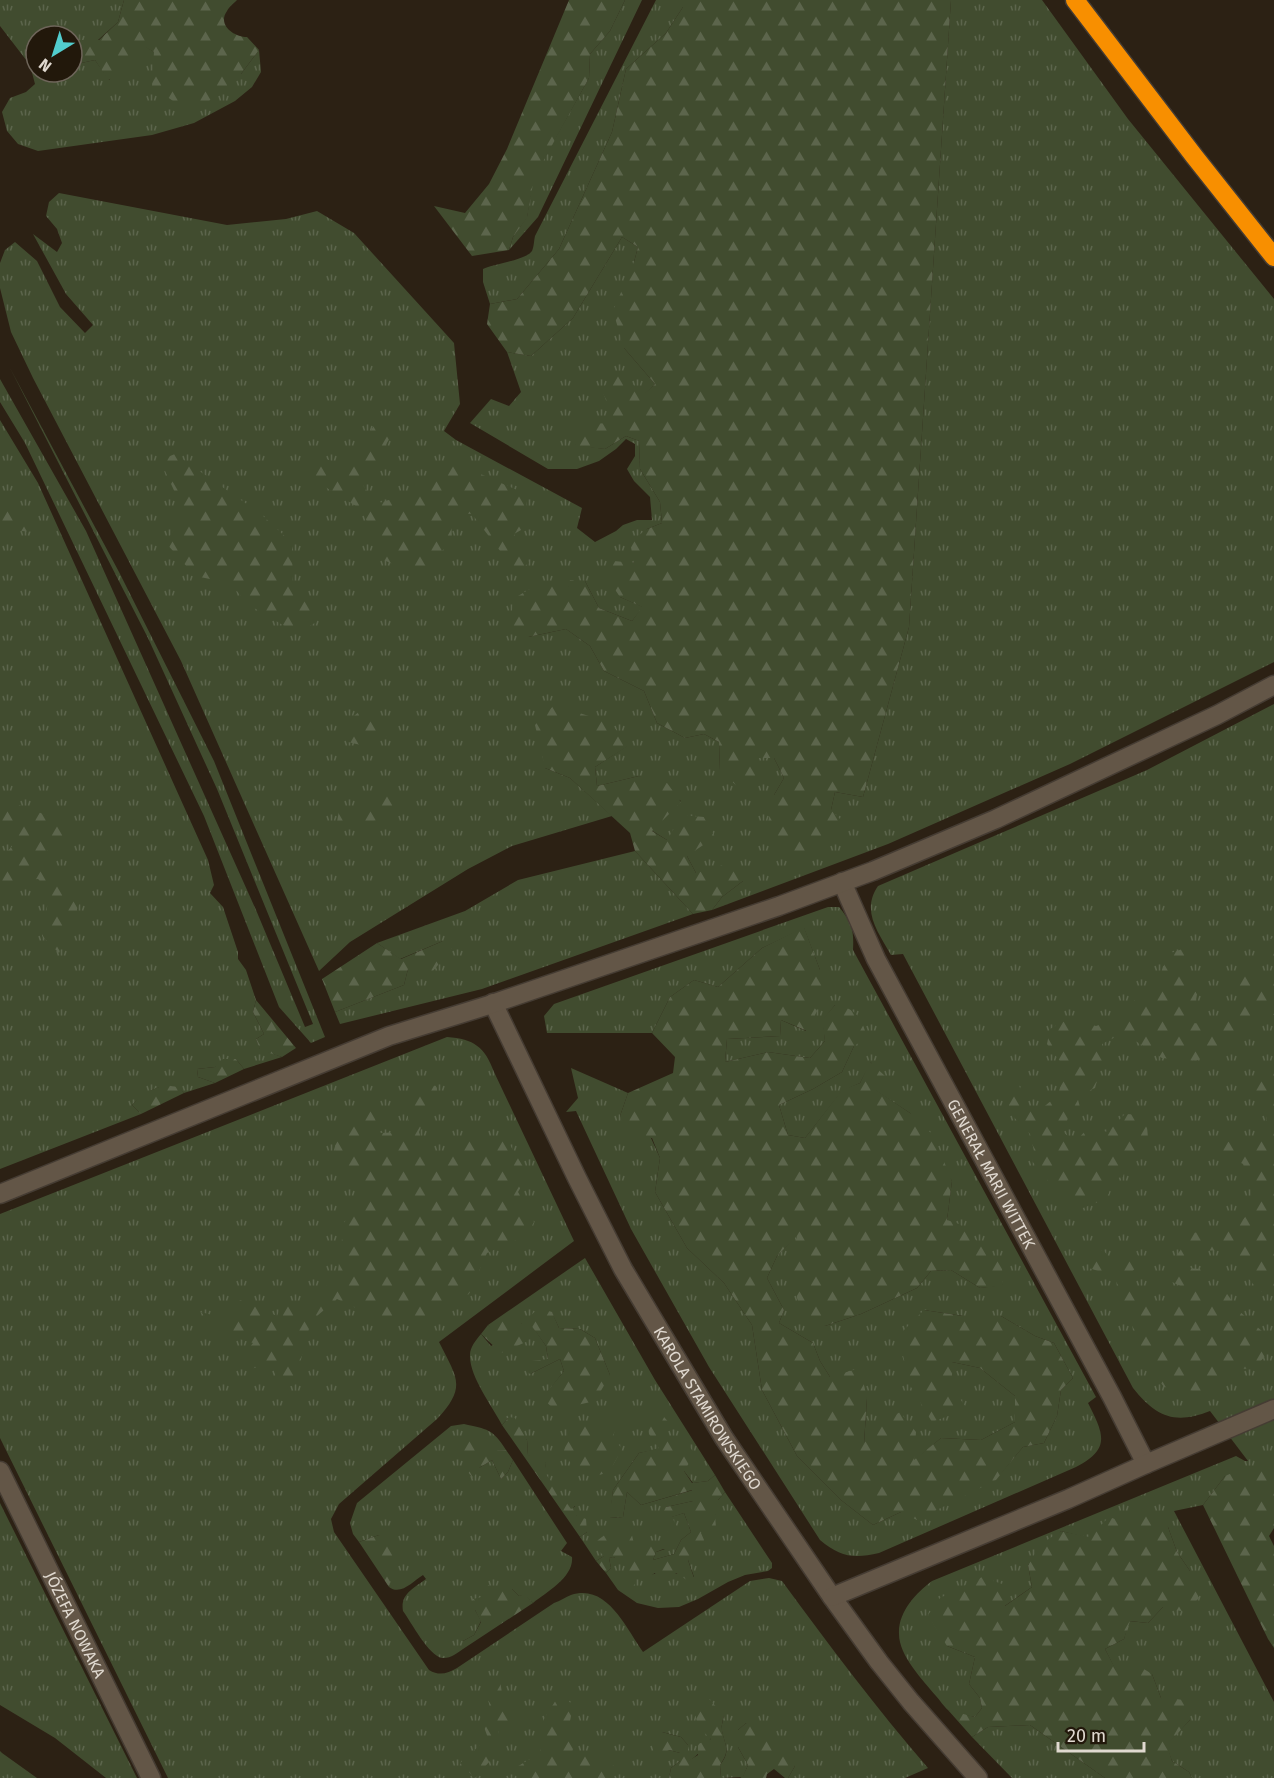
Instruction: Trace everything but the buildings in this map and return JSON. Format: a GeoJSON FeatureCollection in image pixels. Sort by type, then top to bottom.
{"type":"FeatureCollection","features":[{"type":"Feature","properties":{"kind":"highway"},"geometry":{"type":"LineString","coordinates":[[1075,0],[1274,257]]}},
{"type":"Feature","properties":{"kind":"street"},"geometry":{"type":"LineString","coordinates":[[0,1194],[389,1036],[779,906],[873,871],[996,819],[1217,715],[1274,685]]}},
{"type":"Feature","properties":{"kind":"street","name":"GENERAŁ MARII WITTEK"},"geometry":{"type":"LineString","coordinates":[[842,882],[876,959],[1146,1464]]}},
{"type":"Feature","properties":{"kind":"street","name":"KAROLA STAMIROWSKIEGO"},"geometry":{"type":"LineString","coordinates":[[493,1003],[623,1269],[724,1437],[832,1597],[879,1662],[978,1778]]}},
{"type":"Feature","properties":{"kind":"street"},"geometry":{"type":"LineString","coordinates":[[832,1597],[1068,1499],[1274,1409]]}},
{"type":"Feature","properties":{"kind":"street","name":"JÓZEFA NOWAKA"},"geometry":{"type":"LineString","coordinates":[[0,1471],[151,1778]]}},
{"type":"Feature","properties":{"kind":"green space"},"geometry":{"type":"Polygon","coordinates":[[[0,0],[124,0],[118,22],[98,40],[84,40],[84,24],[24,24],[24,57],[0,26],[0,0]]]}},
{"type":"Feature","properties":{"kind":"green space"},"geometry":{"type":"Polygon","coordinates":[[[124,0],[237,0],[224,16],[224,21],[228,29],[237,35],[247,37],[259,50],[241,74],[209,101],[180,106],[152,86],[154,52],[143,46],[133,70],[108,80],[95,60],[84,62],[84,40],[99,40],[118,22],[124,0]]]}},
{"type":"Feature","properties":{"kind":"green space"},"geometry":{"type":"Polygon","coordinates":[[[569,0],[625,0],[610,31],[590,54],[589,78],[534,178],[527,218],[513,237],[509,250],[472,256],[434,206],[465,213],[489,184],[507,149],[569,0]]]}},
{"type":"Feature","properties":{"kind":"green space"},"geometry":{"type":"Polygon","coordinates":[[[625,0],[642,0],[538,217],[509,250],[513,237],[527,217],[533,178],[589,78],[590,54],[610,31],[625,0]]]}},
{"type":"Feature","properties":{"kind":"green space"},"geometry":{"type":"Polygon","coordinates":[[[656,0],[683,0],[683,7],[666,33],[626,69],[612,132],[559,249],[517,299],[490,304],[483,282],[483,269],[517,259],[532,251],[535,236],[656,0]]]}},
{"type":"Feature","properties":{"kind":"green space"},"geometry":{"type":"Polygon","coordinates":[[[683,0],[951,0],[909,627],[863,797],[835,792],[831,810],[847,826],[810,855],[782,851],[766,832],[774,795],[784,778],[774,758],[758,758],[757,779],[738,787],[720,771],[719,742],[704,734],[685,738],[657,723],[644,691],[604,671],[590,646],[566,629],[528,637],[511,624],[513,599],[543,581],[568,587],[570,580],[585,581],[599,608],[632,621],[642,607],[620,597],[606,576],[614,561],[634,563],[630,542],[647,529],[662,523],[660,502],[640,469],[639,441],[626,436],[605,449],[575,446],[577,424],[615,423],[602,390],[615,373],[645,393],[655,384],[624,348],[613,311],[638,247],[622,237],[573,318],[531,356],[507,352],[487,324],[490,304],[517,299],[559,249],[612,132],[626,69],[666,33],[683,7],[683,0]]]}},
{"type":"Feature","properties":{"kind":"green space"},"geometry":{"type":"Polygon","coordinates":[[[951,0],[1042,0],[1128,119],[1274,299],[1274,662],[1070,764],[888,844],[712,910],[722,897],[743,881],[696,873],[687,856],[651,830],[681,801],[639,776],[597,786],[595,767],[627,746],[545,768],[570,778],[612,816],[512,846],[468,869],[350,942],[319,971],[181,661],[11,332],[0,288],[0,263],[5,250],[15,242],[37,261],[60,307],[85,333],[93,325],[66,294],[33,234],[57,252],[62,243],[57,229],[46,216],[49,202],[59,193],[227,225],[286,219],[317,211],[354,233],[454,343],[460,404],[444,431],[456,440],[582,508],[577,528],[595,542],[623,525],[637,520],[652,520],[650,497],[634,481],[627,469],[635,456],[635,444],[626,439],[599,461],[577,469],[548,469],[470,423],[491,399],[509,406],[521,392],[507,352],[531,356],[573,318],[622,237],[638,247],[634,262],[624,348],[655,384],[615,423],[575,445],[605,449],[626,436],[639,441],[640,469],[660,502],[662,523],[647,529],[620,597],[643,607],[632,621],[599,608],[585,581],[568,587],[528,637],[566,629],[590,646],[604,671],[644,691],[657,723],[685,738],[704,734],[719,742],[720,771],[758,758],[774,758],[784,778],[774,795],[831,810],[835,792],[863,797],[909,627],[951,0]]]}},
{"type":"Feature","properties":{"kind":"green space"},"geometry":{"type":"Polygon","coordinates":[[[143,45],[154,52],[241,74],[259,50],[261,72],[252,87],[235,101],[194,123],[152,135],[38,151],[18,144],[7,131],[2,112],[10,98],[26,92],[35,84],[84,84],[84,62],[95,60],[109,80],[143,45]]]}},
{"type":"Feature","properties":{"kind":"green space"},"geometry":{"type":"Polygon","coordinates":[[[10,368],[119,572],[214,761],[325,1037],[311,1043],[279,1007],[204,816],[25,443],[0,402],[0,379],[86,531],[256,910],[305,1027],[313,1024],[217,789],[148,638],[10,368]]]}},
{"type":"Feature","properties":{"kind":"green space"},"geometry":{"type":"Polygon","coordinates":[[[0,420],[38,483],[208,860],[214,885],[210,893],[223,907],[238,952],[238,959],[246,970],[256,1000],[253,1012],[264,1034],[256,1039],[260,1049],[282,1057],[244,1069],[236,1059],[215,1067],[197,1069],[198,1077],[215,1083],[184,1093],[171,1086],[157,1088],[132,1105],[141,1114],[0,1169],[0,420]]]}},
{"type":"Feature","properties":{"kind":"green space"},"geometry":{"type":"Polygon","coordinates":[[[376,423],[392,434],[363,485],[376,504],[414,492],[434,481],[449,460],[526,494],[528,526],[514,534],[529,563],[516,572],[472,514],[451,513],[452,542],[415,575],[384,560],[362,510],[303,473],[317,455],[345,467],[376,423]]]}},
{"type":"Feature","properties":{"kind":"green space"},"geometry":{"type":"Polygon","coordinates":[[[175,454],[261,514],[292,543],[293,591],[317,605],[316,622],[298,634],[249,605],[230,583],[195,576],[166,543],[184,512],[160,460],[175,454]]]}},
{"type":"Feature","properties":{"kind":"green space"},"geometry":{"type":"Polygon","coordinates":[[[0,497],[26,510],[37,532],[6,530],[0,522],[0,497]]]}},
{"type":"Feature","properties":{"kind":"green space"},"geometry":{"type":"Polygon","coordinates":[[[1274,704],[1274,1475],[1225,1476],[1203,1505],[1174,1511],[1274,1702],[1274,1778],[1192,1778],[1189,1772],[1172,1761],[1166,1745],[1190,1720],[1161,1698],[1152,1674],[1116,1671],[1105,1649],[1124,1639],[1129,1621],[1148,1623],[1190,1571],[1177,1552],[1168,1527],[1130,1524],[1089,1538],[1061,1531],[1028,1565],[1032,1587],[947,1646],[975,1657],[969,1684],[980,1698],[982,1708],[975,1717],[946,1709],[903,1651],[899,1634],[901,1618],[914,1597],[932,1581],[1236,1456],[1248,1461],[1210,1411],[1186,1417],[1167,1416],[1150,1406],[1133,1388],[903,954],[891,955],[881,938],[873,921],[871,904],[878,886],[1147,770],[1274,704]]]}},
{"type":"Feature","properties":{"kind":"green space"},"geometry":{"type":"Polygon","coordinates":[[[554,705],[611,723],[628,746],[595,767],[597,786],[639,776],[667,783],[681,802],[652,831],[667,840],[682,815],[704,817],[715,837],[687,856],[696,873],[740,860],[743,881],[722,897],[712,910],[693,914],[635,851],[630,833],[570,778],[545,768],[535,725],[554,705]]]}},
{"type":"Feature","properties":{"kind":"green space"},"geometry":{"type":"Polygon","coordinates":[[[361,710],[380,719],[387,736],[369,747],[348,742],[347,722],[361,710]]]}},
{"type":"Feature","properties":{"kind":"green space"},"geometry":{"type":"Polygon","coordinates":[[[375,791],[393,792],[403,802],[392,818],[336,827],[339,811],[353,815],[375,791]]]}},
{"type":"Feature","properties":{"kind":"green space"},"geometry":{"type":"Polygon","coordinates":[[[2,799],[49,816],[58,807],[76,832],[45,852],[54,882],[82,897],[59,953],[42,936],[50,890],[38,879],[16,881],[0,888],[0,855],[4,855],[18,840],[0,818],[2,799]]]}},
{"type":"Feature","properties":{"kind":"green space"},"geometry":{"type":"Polygon","coordinates":[[[635,851],[693,914],[482,989],[340,1024],[335,1012],[404,985],[408,969],[443,941],[400,959],[377,943],[465,911],[518,880],[635,851]]]}},
{"type":"Feature","properties":{"kind":"green space"},"geometry":{"type":"Polygon","coordinates":[[[828,907],[839,907],[847,918],[852,931],[853,950],[1096,1397],[1088,1403],[1098,1423],[1101,1440],[1100,1447],[1095,1454],[1076,1467],[879,1553],[862,1556],[841,1553],[820,1540],[709,1367],[631,1229],[576,1111],[566,1112],[578,1098],[571,1068],[628,1093],[620,1116],[651,1138],[660,1158],[655,1192],[687,1248],[724,1283],[752,1325],[762,1390],[797,1456],[841,1500],[873,1525],[901,1512],[995,1480],[1023,1447],[1044,1443],[1057,1416],[1061,1390],[1073,1378],[1054,1343],[1035,1336],[1001,1316],[963,1316],[924,1310],[952,1387],[952,1362],[980,1368],[1015,1396],[1015,1422],[981,1440],[941,1438],[914,1461],[864,1444],[867,1398],[830,1377],[813,1343],[779,1323],[784,1310],[767,1278],[777,1256],[797,1235],[825,1326],[861,1314],[917,1288],[931,1271],[951,1270],[980,1288],[1003,1285],[947,1220],[952,1181],[910,1113],[875,1090],[871,1062],[860,1083],[842,1091],[805,1138],[788,1135],[779,1105],[842,1072],[854,1046],[835,1005],[823,1020],[825,1041],[810,1058],[768,1052],[725,1062],[727,1039],[780,1036],[781,1020],[806,1031],[800,990],[820,970],[804,928],[762,948],[718,987],[694,980],[670,997],[652,1033],[547,1033],[544,1016],[554,1004],[828,907]]]}},
{"type":"Feature","properties":{"kind":"green space"},"geometry":{"type":"Polygon","coordinates":[[[804,927],[820,970],[835,983],[821,995],[801,991],[817,1011],[807,1031],[781,1020],[780,1036],[727,1039],[725,1062],[768,1052],[810,1058],[825,1041],[822,1020],[835,1005],[853,1011],[863,1025],[867,1038],[854,1046],[842,1072],[779,1105],[788,1135],[805,1138],[842,1090],[860,1083],[870,1062],[885,1076],[876,1090],[910,1113],[933,1135],[952,1181],[947,1220],[959,1224],[1002,1265],[1003,1286],[980,1288],[951,1270],[931,1271],[917,1288],[861,1314],[825,1326],[803,1315],[791,1281],[797,1236],[777,1256],[767,1278],[784,1310],[779,1323],[813,1343],[830,1377],[860,1368],[867,1398],[864,1443],[876,1426],[900,1412],[916,1432],[914,1460],[941,1438],[981,1440],[1015,1422],[1015,1396],[980,1368],[952,1362],[952,1387],[967,1409],[932,1422],[911,1387],[898,1336],[924,1310],[963,1316],[1001,1316],[1035,1336],[1054,1343],[1073,1378],[1061,1390],[1057,1416],[1044,1443],[1023,1447],[996,1480],[917,1520],[901,1512],[873,1525],[841,1500],[797,1456],[762,1390],[752,1325],[724,1283],[687,1248],[655,1192],[660,1158],[652,1138],[627,1136],[620,1116],[628,1093],[673,1073],[675,1057],[652,1033],[670,997],[694,980],[718,987],[762,948],[804,927]]]}},
{"type":"Feature","properties":{"kind":"green space"},"geometry":{"type":"Polygon","coordinates":[[[1274,938],[1274,974],[1270,939],[1274,938]]]}},
{"type":"Feature","properties":{"kind":"green space"},"geometry":{"type":"Polygon","coordinates":[[[443,941],[452,948],[433,971],[408,969],[404,985],[335,1012],[322,979],[377,943],[401,959],[443,941]]]}},
{"type":"Feature","properties":{"kind":"green space"},"geometry":{"type":"Polygon","coordinates":[[[1188,947],[1194,960],[1184,973],[1197,994],[1191,1023],[1214,1024],[1240,1003],[1236,987],[1242,973],[1255,976],[1270,985],[1274,974],[1274,1015],[1249,1018],[1238,1039],[1196,1061],[1162,1058],[1123,1033],[1102,1044],[1103,1060],[1095,1088],[1077,1096],[1081,1111],[1068,1118],[1063,1132],[1075,1142],[1090,1126],[1107,1132],[1125,1114],[1146,1115],[1148,1138],[1126,1162],[1123,1177],[1112,1179],[1108,1198],[1083,1208],[1069,1207],[1032,1161],[1034,1151],[1030,1134],[1010,1113],[1006,1090],[1017,1079],[1026,1106],[1040,1110],[1058,1095],[1065,1068],[1047,1044],[1050,1029],[1070,1018],[1096,1026],[1122,1017],[1137,997],[1158,984],[1168,954],[1188,947]]]}},
{"type":"Feature","properties":{"kind":"green space"},"geometry":{"type":"Polygon","coordinates":[[[256,1000],[296,1048],[282,1057],[260,1050],[256,1039],[264,1034],[253,1012],[256,1000]]]}},
{"type":"Feature","properties":{"kind":"green space"},"geometry":{"type":"Polygon","coordinates":[[[447,1037],[471,1042],[487,1056],[574,1241],[439,1342],[456,1381],[453,1398],[437,1419],[339,1504],[331,1519],[334,1532],[429,1670],[440,1674],[457,1668],[554,1603],[571,1595],[584,1593],[595,1595],[605,1601],[622,1620],[643,1652],[750,1581],[769,1578],[782,1581],[871,1699],[928,1768],[905,1778],[788,1778],[795,1766],[746,1723],[738,1730],[738,1747],[748,1765],[743,1777],[721,1778],[720,1765],[726,1752],[722,1729],[724,1715],[705,1747],[688,1762],[688,1745],[681,1737],[662,1732],[669,1750],[680,1753],[680,1761],[671,1768],[669,1778],[168,1778],[0,1438],[0,1214],[447,1037]]]}},
{"type":"Feature","properties":{"kind":"green space"},"geometry":{"type":"Polygon","coordinates":[[[223,1059],[236,1059],[244,1069],[215,1083],[198,1077],[197,1069],[215,1067],[223,1059]]]}},
{"type":"Feature","properties":{"kind":"green space"},"geometry":{"type":"Polygon","coordinates":[[[1274,1060],[1274,1204],[1272,1205],[1274,1206],[1274,1296],[1259,1291],[1225,1250],[1196,1251],[1184,1268],[1201,1269],[1203,1293],[1225,1291],[1239,1311],[1263,1332],[1265,1356],[1254,1369],[1230,1370],[1201,1392],[1164,1387],[1136,1350],[1132,1324],[1118,1299],[1116,1277],[1089,1268],[1095,1250],[1104,1251],[1114,1263],[1123,1254],[1110,1243],[1134,1241],[1134,1250],[1142,1262],[1122,1281],[1147,1293],[1150,1306],[1160,1310],[1188,1302],[1189,1290],[1170,1281],[1173,1261],[1192,1233],[1236,1227],[1253,1208],[1250,1184],[1243,1164],[1213,1148],[1209,1136],[1256,1150],[1267,1118],[1254,1096],[1259,1070],[1274,1060]]]}},
{"type":"Feature","properties":{"kind":"green space"},"geometry":{"type":"Polygon","coordinates":[[[428,1080],[437,1088],[419,1132],[429,1163],[474,1135],[507,1140],[528,1175],[518,1192],[534,1222],[526,1236],[487,1253],[469,1294],[426,1319],[379,1319],[337,1299],[311,1321],[294,1386],[278,1384],[272,1363],[251,1369],[246,1352],[253,1343],[221,1333],[201,1312],[230,1320],[240,1300],[277,1316],[284,1299],[305,1305],[322,1291],[338,1271],[344,1223],[368,1184],[336,1163],[334,1130],[372,1106],[379,1133],[408,1132],[408,1096],[428,1080]]]}},
{"type":"Feature","properties":{"kind":"green space"},"geometry":{"type":"Polygon","coordinates":[[[164,1085],[178,1087],[184,1093],[141,1114],[132,1105],[144,1093],[164,1085]]]}},
{"type":"Feature","properties":{"kind":"green space"},"geometry":{"type":"Polygon","coordinates":[[[585,1258],[655,1380],[715,1475],[708,1481],[693,1483],[684,1471],[659,1449],[639,1453],[613,1490],[610,1518],[623,1517],[627,1492],[641,1505],[693,1490],[693,1501],[666,1507],[671,1517],[684,1513],[691,1532],[681,1540],[674,1554],[653,1560],[656,1552],[665,1549],[620,1551],[596,1561],[580,1537],[587,1532],[576,1515],[575,1506],[571,1510],[544,1473],[546,1463],[528,1455],[527,1440],[508,1418],[502,1425],[473,1372],[471,1349],[481,1334],[491,1346],[531,1324],[546,1346],[548,1359],[530,1374],[560,1359],[564,1371],[543,1398],[610,1375],[595,1338],[580,1329],[559,1328],[552,1313],[521,1324],[492,1329],[488,1325],[585,1258]]]}},
{"type":"Feature","properties":{"kind":"green space"},"geometry":{"type":"Polygon","coordinates":[[[539,1308],[552,1312],[559,1328],[580,1329],[595,1338],[610,1375],[595,1401],[555,1410],[542,1398],[564,1371],[560,1359],[530,1374],[524,1369],[532,1361],[548,1359],[546,1346],[531,1325],[528,1341],[501,1353],[481,1334],[488,1325],[492,1328],[503,1316],[521,1324],[539,1308]]]}},
{"type":"Feature","properties":{"kind":"green space"},"geometry":{"type":"Polygon","coordinates":[[[614,1407],[626,1411],[625,1424],[616,1426],[613,1437],[622,1449],[609,1472],[596,1476],[573,1468],[564,1451],[569,1428],[586,1421],[605,1428],[614,1407]]]}},
{"type":"Feature","properties":{"kind":"green space"},"geometry":{"type":"Polygon","coordinates":[[[659,1411],[670,1424],[665,1441],[682,1437],[695,1454],[684,1471],[692,1483],[708,1481],[715,1475],[725,1492],[718,1500],[722,1509],[715,1515],[716,1528],[701,1533],[704,1540],[700,1556],[688,1560],[694,1578],[690,1582],[676,1573],[670,1580],[658,1582],[655,1573],[645,1579],[636,1578],[636,1583],[630,1589],[621,1578],[631,1562],[619,1562],[614,1557],[609,1558],[611,1568],[606,1573],[596,1561],[604,1556],[594,1546],[598,1540],[610,1531],[617,1534],[621,1530],[631,1531],[635,1548],[645,1542],[666,1548],[656,1552],[653,1560],[674,1554],[681,1540],[691,1532],[684,1513],[672,1517],[678,1529],[672,1535],[658,1523],[666,1507],[693,1501],[692,1490],[641,1505],[627,1492],[623,1517],[609,1518],[613,1490],[639,1453],[659,1448],[649,1434],[647,1415],[659,1411]]]}},
{"type":"Feature","properties":{"kind":"green space"},"geometry":{"type":"Polygon","coordinates":[[[509,1417],[515,1418],[527,1440],[528,1455],[541,1456],[546,1463],[545,1473],[571,1509],[576,1506],[576,1515],[586,1519],[587,1532],[580,1537],[502,1425],[509,1417]]]}},
{"type":"Feature","properties":{"kind":"green space"},"geometry":{"type":"Polygon","coordinates":[[[464,1424],[489,1431],[497,1438],[506,1450],[489,1452],[479,1468],[492,1460],[501,1479],[508,1472],[513,1460],[567,1543],[561,1551],[572,1557],[569,1571],[564,1577],[533,1603],[525,1595],[519,1596],[512,1589],[499,1590],[490,1594],[475,1610],[481,1621],[474,1635],[463,1641],[463,1649],[451,1657],[442,1658],[426,1645],[403,1611],[406,1596],[426,1579],[423,1575],[407,1587],[398,1590],[389,1587],[389,1566],[379,1535],[359,1542],[353,1534],[350,1523],[357,1503],[451,1426],[464,1424]]]}},
{"type":"Feature","properties":{"kind":"green space"},"geometry":{"type":"Polygon","coordinates":[[[476,1434],[486,1439],[489,1451],[506,1450],[513,1460],[508,1472],[501,1479],[492,1460],[479,1468],[473,1478],[466,1470],[469,1462],[463,1455],[465,1441],[476,1434]]]}},
{"type":"Feature","properties":{"kind":"green space"},"geometry":{"type":"Polygon","coordinates":[[[1246,1467],[1274,1469],[1274,1528],[1269,1536],[1274,1546],[1274,1648],[1203,1505],[1225,1476],[1246,1467]]]}},
{"type":"Feature","properties":{"kind":"green space"},"geometry":{"type":"Polygon","coordinates":[[[725,1492],[772,1563],[772,1568],[728,1582],[679,1607],[658,1608],[637,1603],[618,1590],[606,1573],[611,1568],[609,1558],[613,1557],[631,1562],[636,1578],[665,1573],[694,1577],[688,1560],[700,1533],[715,1515],[718,1500],[725,1492]]]}},
{"type":"Feature","properties":{"kind":"green space"},"geometry":{"type":"Polygon","coordinates":[[[0,1503],[137,1778],[106,1778],[55,1738],[0,1705],[0,1503]]]}},
{"type":"Feature","properties":{"kind":"green space"},"geometry":{"type":"Polygon","coordinates":[[[1145,1509],[1168,1527],[1177,1552],[1190,1571],[1199,1598],[1185,1612],[1163,1607],[1148,1623],[1130,1621],[1124,1639],[1105,1649],[1116,1670],[1134,1663],[1152,1674],[1161,1698],[1186,1700],[1190,1720],[1167,1745],[1172,1761],[1189,1772],[1192,1778],[1105,1778],[1030,1725],[988,1727],[972,1737],[948,1710],[975,1717],[982,1708],[980,1698],[969,1684],[975,1657],[947,1646],[928,1615],[940,1598],[982,1577],[1008,1586],[1005,1606],[1032,1587],[1028,1565],[1041,1544],[1061,1531],[1089,1537],[1109,1517],[1130,1524],[1145,1509]]]}},
{"type":"Feature","properties":{"kind":"green space"},"geometry":{"type":"Polygon","coordinates":[[[379,1535],[395,1542],[398,1556],[390,1564],[392,1574],[389,1587],[359,1542],[379,1535]]]}},
{"type":"Feature","properties":{"kind":"green space"},"geometry":{"type":"Polygon","coordinates":[[[503,1572],[512,1575],[512,1589],[519,1596],[525,1594],[533,1603],[463,1649],[463,1641],[474,1635],[481,1622],[473,1599],[486,1596],[488,1585],[499,1589],[503,1572]]]}},
{"type":"Feature","properties":{"kind":"green space"},"geometry":{"type":"Polygon","coordinates":[[[500,1680],[504,1707],[519,1713],[514,1734],[499,1729],[496,1754],[475,1778],[460,1763],[488,1738],[480,1716],[490,1709],[487,1687],[500,1680]]]}},
{"type":"Feature","properties":{"kind":"green space"},"geometry":{"type":"Polygon","coordinates":[[[561,1692],[573,1706],[569,1726],[576,1732],[572,1754],[595,1750],[615,1767],[610,1778],[562,1778],[558,1775],[556,1778],[517,1778],[515,1768],[540,1753],[544,1719],[561,1692]]]}},
{"type":"Feature","properties":{"kind":"green space"},"geometry":{"type":"Polygon","coordinates":[[[708,1698],[724,1715],[722,1728],[726,1752],[720,1765],[721,1778],[669,1778],[671,1768],[680,1761],[680,1753],[669,1750],[654,1753],[652,1741],[662,1732],[681,1737],[688,1745],[688,1761],[698,1755],[698,1744],[711,1739],[698,1727],[694,1708],[708,1698]]]}},
{"type":"Feature","properties":{"kind":"green space"},"geometry":{"type":"Polygon","coordinates":[[[746,1723],[768,1728],[790,1746],[795,1766],[788,1778],[774,1769],[767,1774],[766,1778],[740,1778],[748,1765],[738,1747],[738,1730],[746,1723]]]}},
{"type":"Feature","properties":{"kind":"green space"},"geometry":{"type":"Polygon","coordinates":[[[1030,1725],[1105,1778],[1012,1778],[972,1737],[988,1727],[1030,1725]]]}},
{"type":"Feature","properties":{"kind":"green space"},"geometry":{"type":"Polygon","coordinates":[[[0,1751],[2,1753],[37,1778],[0,1778],[0,1751]]]}}]}
